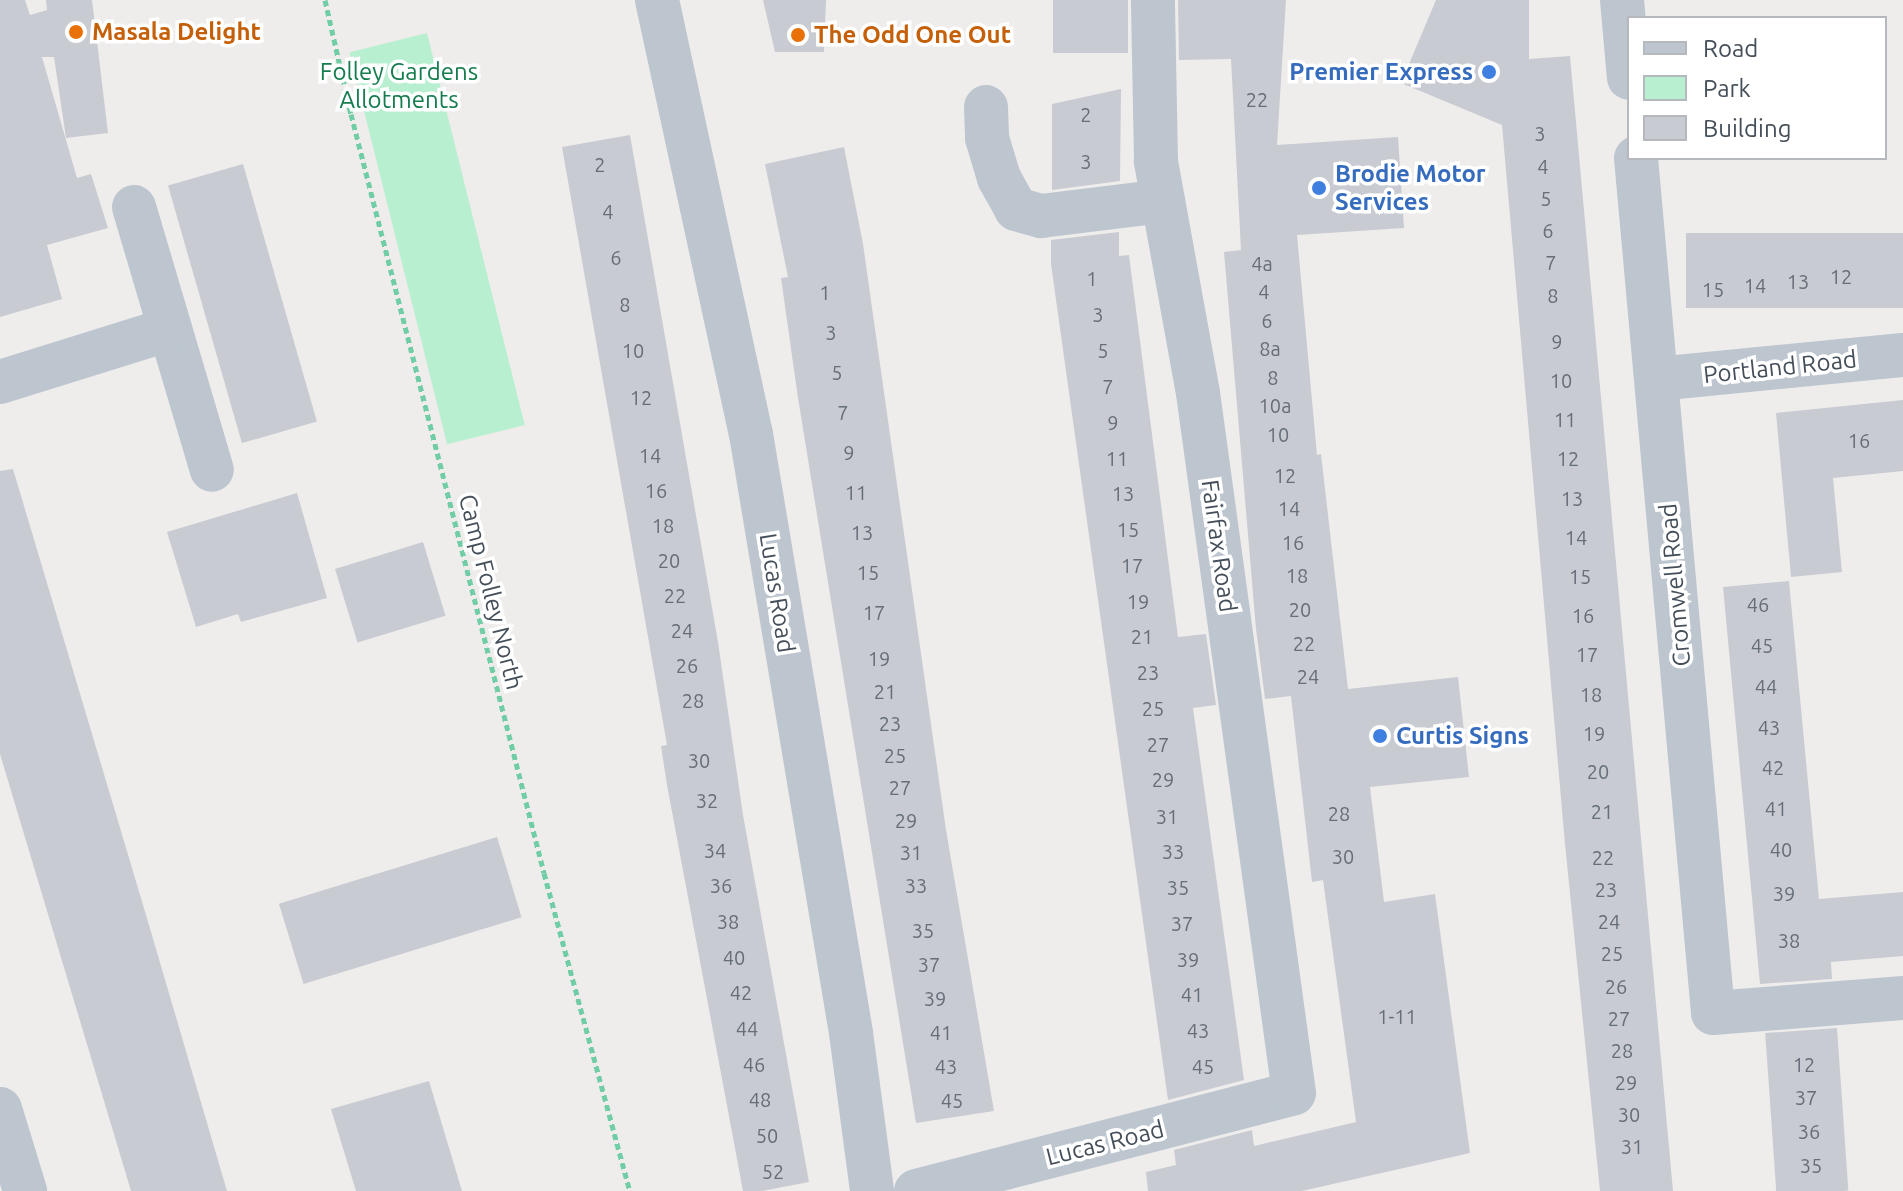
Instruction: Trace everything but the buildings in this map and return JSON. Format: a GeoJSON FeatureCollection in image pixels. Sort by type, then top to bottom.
{"type":"FeatureCollection","features":[{"type":"Feature","properties":{"kind":"street","name":"Lucas Road"},"geometry":{"type":"LineString","coordinates":[[657,0],[751,434],[851,1033],[872,1191]]}},
{"type":"Feature","properties":{"kind":"street","name":"Fairfax Road"},"geometry":{"type":"LineString","coordinates":[[1153,0],[1156,161],[1198,393],[1294,1093]]}},
{"type":"Feature","properties":{"kind":"street"},"geometry":{"type":"LineString","coordinates":[[1622,0],[1627,56]]}},
{"type":"Feature","properties":{"kind":"street"},"geometry":{"type":"LineString","coordinates":[[986,107],[987,138],[999,178],[1016,209],[1041,216],[1163,201]]}},
{"type":"Feature","properties":{"kind":"street","name":"Cromwell Road"},"geometry":{"type":"LineString","coordinates":[[1636,160],[1713,1013],[1903,998]]}},
{"type":"Feature","properties":{"kind":"street"},"geometry":{"type":"LineString","coordinates":[[134,207],[212,470]]}},
{"type":"Feature","properties":{"kind":"street"},"geometry":{"type":"LineString","coordinates":[[0,382],[170,329]]}},
{"type":"Feature","properties":{"kind":"street","name":"Portland Road"},"geometry":{"type":"LineString","coordinates":[[1657,379],[1903,355]]}},
{"type":"Feature","properties":{"kind":"street","name":"Lucas Road"},"geometry":{"type":"LineString","coordinates":[[916,1191],[1294,1093]]}},
{"type":"Feature","properties":{"kind":"street"},"geometry":{"type":"LineString","coordinates":[[0,1109],[25,1191]]}},
{"type":"Feature","properties":{"kind":"path","name":"Camp Folley North"},"geometry":{"type":"LineString","coordinates":[[325,0],[536,842],[630,1191]]}},
{"type":"Feature","properties":{"kind":"green space","name":"Folley Gardens Allotments"},"geometry":{"type":"Polygon","coordinates":[[[427,33],[525,425],[447,444],[349,52],[427,33]]]}},
{"type":"Feature","properties":{"kind":"place","name":"Masala Delight"},"geometry":{"type":"Point","coordinates":[76,32]}},
{"type":"Feature","properties":{"kind":"place","name":"The Odd One Out"},"geometry":{"type":"Point","coordinates":[798,35]}},
{"type":"Feature","properties":{"kind":"place","name":"Premier Express"},"geometry":{"type":"Point","coordinates":[1489,72]}},
{"type":"Feature","properties":{"kind":"place","name":"Brodie Motor Services"},"geometry":{"type":"Point","coordinates":[1319,188]}},
{"type":"Feature","properties":{"kind":"place","name":"Curtis Signs"},"geometry":{"type":"Point","coordinates":[1380,736]}}]}
